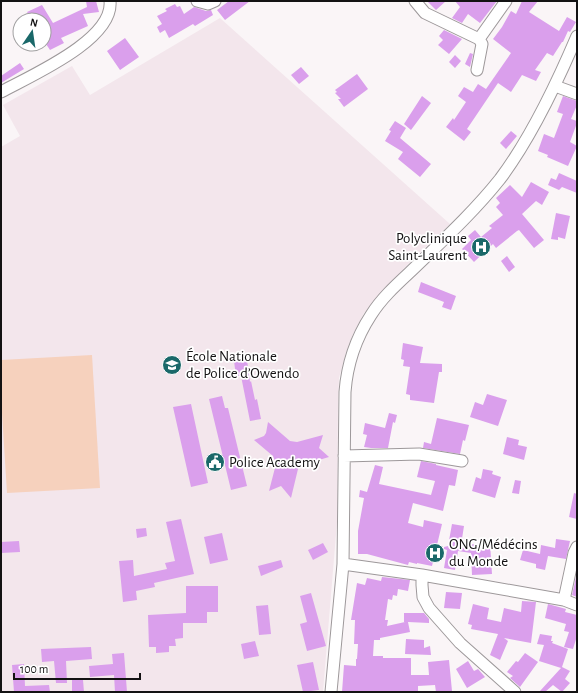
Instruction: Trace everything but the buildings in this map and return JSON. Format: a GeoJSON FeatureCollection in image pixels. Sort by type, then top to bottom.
{"type":"FeatureCollection","features":[{"type":"Feature","properties":{"kind":"street"},"geometry":{"type":"LineString","coordinates":[[1,92],[73,52],[91,38],[101,28],[110,13],[110,1]]}},
{"type":"Feature","properties":{"kind":"street"},"geometry":{"type":"LineString","coordinates":[[197,1],[208,4],[215,1]]}},
{"type":"Feature","properties":{"kind":"street"},"geometry":{"type":"LineString","coordinates":[[415,1],[425,13],[479,39],[482,44],[477,70]]}},
{"type":"Feature","properties":{"kind":"street"},"geometry":{"type":"LineString","coordinates":[[479,39],[506,1]]}},
{"type":"Feature","properties":{"kind":"street"},"geometry":{"type":"LineString","coordinates":[[332,692],[343,564],[346,380],[353,352],[366,324],[378,304],[463,219],[500,179],[514,158],[554,86],[577,36]]}},
{"type":"Feature","properties":{"kind":"street"},"geometry":{"type":"LineString","coordinates":[[554,86],[577,94]]}},
{"type":"Feature","properties":{"kind":"street"},"geometry":{"type":"LineString","coordinates":[[344,456],[419,454],[462,461]]}},
{"type":"Feature","properties":{"kind":"street"},"geometry":{"type":"LineString","coordinates":[[564,600],[574,553],[577,547]]}},
{"type":"Feature","properties":{"kind":"street"},"geometry":{"type":"LineString","coordinates":[[343,564],[422,575],[564,600],[577,605]]}},
{"type":"Feature","properties":{"kind":"street"},"geometry":{"type":"LineString","coordinates":[[422,575],[424,597],[429,608],[460,643],[515,692]]}},
{"type":"Feature","properties":{"kind":"shaded area","name":"École Nationale de Police d’Owendo"},"geometry":{"type":"Polygon","coordinates":[[[220,18],[450,224],[412,260],[364,313],[346,352],[339,378],[337,522],[323,692],[1,692],[1,147],[20,136],[3,105],[72,66],[90,95],[220,18]]]}},
{"type":"Feature","properties":{"kind":"shaded area"},"geometry":{"type":"Polygon","coordinates":[[[92,355],[100,488],[7,493],[1,397],[1,360],[92,355]]]}},
{"type":"Feature","properties":{"kind":"place","name":"Polyclinique Saint-Laurent"},"geometry":{"type":"Point","coordinates":[481,247]}},
{"type":"Feature","properties":{"kind":"place","name":"École Nationale de Police d’Owendo"},"geometry":{"type":"Point","coordinates":[172,365]}},
{"type":"Feature","properties":{"kind":"place","name":"Police Academy"},"geometry":{"type":"Point","coordinates":[215,462]}},
{"type":"Feature","properties":{"kind":"place","name":"ONG/Médécins du Monde"},"geometry":{"type":"Point","coordinates":[435,553]}}]}
